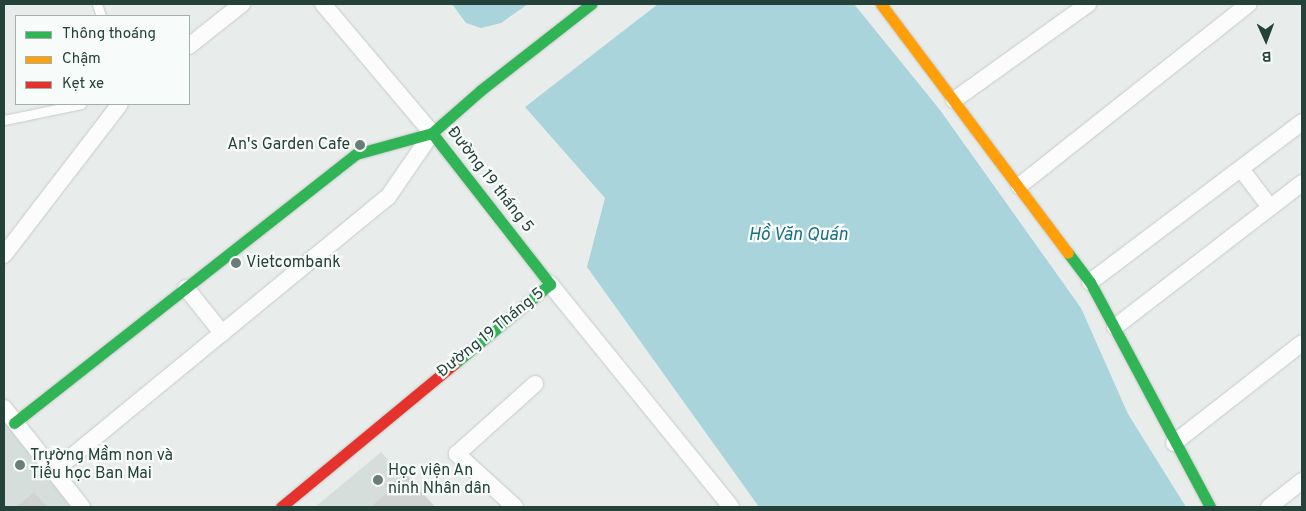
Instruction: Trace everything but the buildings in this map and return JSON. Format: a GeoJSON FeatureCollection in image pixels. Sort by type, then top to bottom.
{"type":"FeatureCollection","features":[{"type":"Feature","properties":{"kind":"street"},"geometry":{"type":"LineString","coordinates":[[190,45],[242,4]]}},
{"type":"Feature","properties":{"kind":"street"},"geometry":{"type":"LineString","coordinates":[[324,4],[432,133]]}},
{"type":"Feature","properties":{"kind":"street","name":"Đường 19 tháng 5"},"geometry":{"type":"LineString","coordinates":[[550,284],[432,133],[492,82],[591,4]]}},
{"type":"Feature","properties":{"kind":"street"},"geometry":{"type":"LineString","coordinates":[[881,4],[1090,282],[1174,443],[1210,507]]}},
{"type":"Feature","properties":{"kind":"street"},"geometry":{"type":"LineString","coordinates":[[954,100],[1088,4]]}},
{"type":"Feature","properties":{"kind":"street"},"geometry":{"type":"LineString","coordinates":[[1019,186],[1249,4]]}},
{"type":"Feature","properties":{"kind":"street"},"geometry":{"type":"LineString","coordinates":[[4,255],[119,105]]}},
{"type":"Feature","properties":{"kind":"street"},"geometry":{"type":"LineString","coordinates":[[1090,282],[1302,122]]}},
{"type":"Feature","properties":{"kind":"street"},"geometry":{"type":"LineString","coordinates":[[14,422],[356,154],[432,133]]}},
{"type":"Feature","properties":{"kind":"street"},"geometry":{"type":"LineString","coordinates":[[54,471],[388,198],[432,133]]}},
{"type":"Feature","properties":{"kind":"street"},"geometry":{"type":"LineString","coordinates":[[1241,169],[1270,207]]}},
{"type":"Feature","properties":{"kind":"street"},"geometry":{"type":"LineString","coordinates":[[1115,327],[1302,184]]}},
{"type":"Feature","properties":{"kind":"street","name":"Đường 19 Tháng 5"},"geometry":{"type":"LineString","coordinates":[[281,507],[550,284],[731,507]]}},
{"type":"Feature","properties":{"kind":"street"},"geometry":{"type":"LineString","coordinates":[[186,288],[222,333]]}},
{"type":"Feature","properties":{"kind":"street"},"geometry":{"type":"LineString","coordinates":[[1174,443],[1302,344]]}},
{"type":"Feature","properties":{"kind":"street"},"geometry":{"type":"LineString","coordinates":[[516,507],[457,454],[535,384]]}},
{"type":"Feature","properties":{"kind":"street"},"geometry":{"type":"LineString","coordinates":[[4,408],[82,507]]}},
{"type":"Feature","properties":{"kind":"street"},"geometry":{"type":"LineString","coordinates":[[1269,507],[1302,481]]}},
{"type":"Feature","properties":{"kind":"lane"},"geometry":{"type":"LineString","coordinates":[[4,120],[75,105]]}},
{"type":"Feature","properties":{"kind":"shaded area","name":"Trường Mầm non và Tiểu học Ban Mai"},"geometry":{"type":"Polygon","coordinates":[[[4,422],[71,507],[4,507],[4,422]]]}},
{"type":"Feature","properties":{"kind":"shaded area","name":"Học viện An ninh Nhân dân"},"geometry":{"type":"Polygon","coordinates":[[[381,452],[433,507],[315,507],[381,452]]]}},
{"type":"Feature","properties":{"kind":"water"},"geometry":{"type":"Polygon","coordinates":[[[452,4],[528,4],[501,23],[481,28],[466,23],[452,4]]]}},
{"type":"Feature","properties":{"kind":"water","name":"Hồ Văn Quán"},"geometry":{"type":"Polygon","coordinates":[[[658,4],[854,4],[940,110],[1081,308],[1128,414],[1186,507],[759,507],[587,267],[605,198],[525,107],[658,4]]]}},
{"type":"Feature","properties":{"kind":"traffic: fast"},"geometry":{"type":"LineString","coordinates":[[14,423],[356,154],[432,133],[481,90],[591,4]]}},
{"type":"Feature","properties":{"kind":"traffic: fast"},"geometry":{"type":"LineString","coordinates":[[432,133],[550,284],[454,364]]}},
{"type":"Feature","properties":{"kind":"traffic: fast"},"geometry":{"type":"LineString","coordinates":[[1068,253],[1090,282],[1210,507]]}},
{"type":"Feature","properties":{"kind":"traffic: slow"},"geometry":{"type":"LineString","coordinates":[[881,4],[1068,253]]}},
{"type":"Feature","properties":{"kind":"traffic: jam"},"geometry":{"type":"LineString","coordinates":[[281,507],[454,364]]}},
{"type":"Feature","properties":{"kind":"place","name":"An's Garden Cafe"},"geometry":{"type":"Point","coordinates":[360,145]}},
{"type":"Feature","properties":{"kind":"place","name":"Vietcombank"},"geometry":{"type":"Point","coordinates":[236,263]}},
{"type":"Feature","properties":{"kind":"place","name":"Trường Mầm non và Tiểu học Ban Mai"},"geometry":{"type":"Point","coordinates":[20,465]}},
{"type":"Feature","properties":{"kind":"place","name":"Học viện An ninh Nhân dân"},"geometry":{"type":"Point","coordinates":[378,480]}}]}
